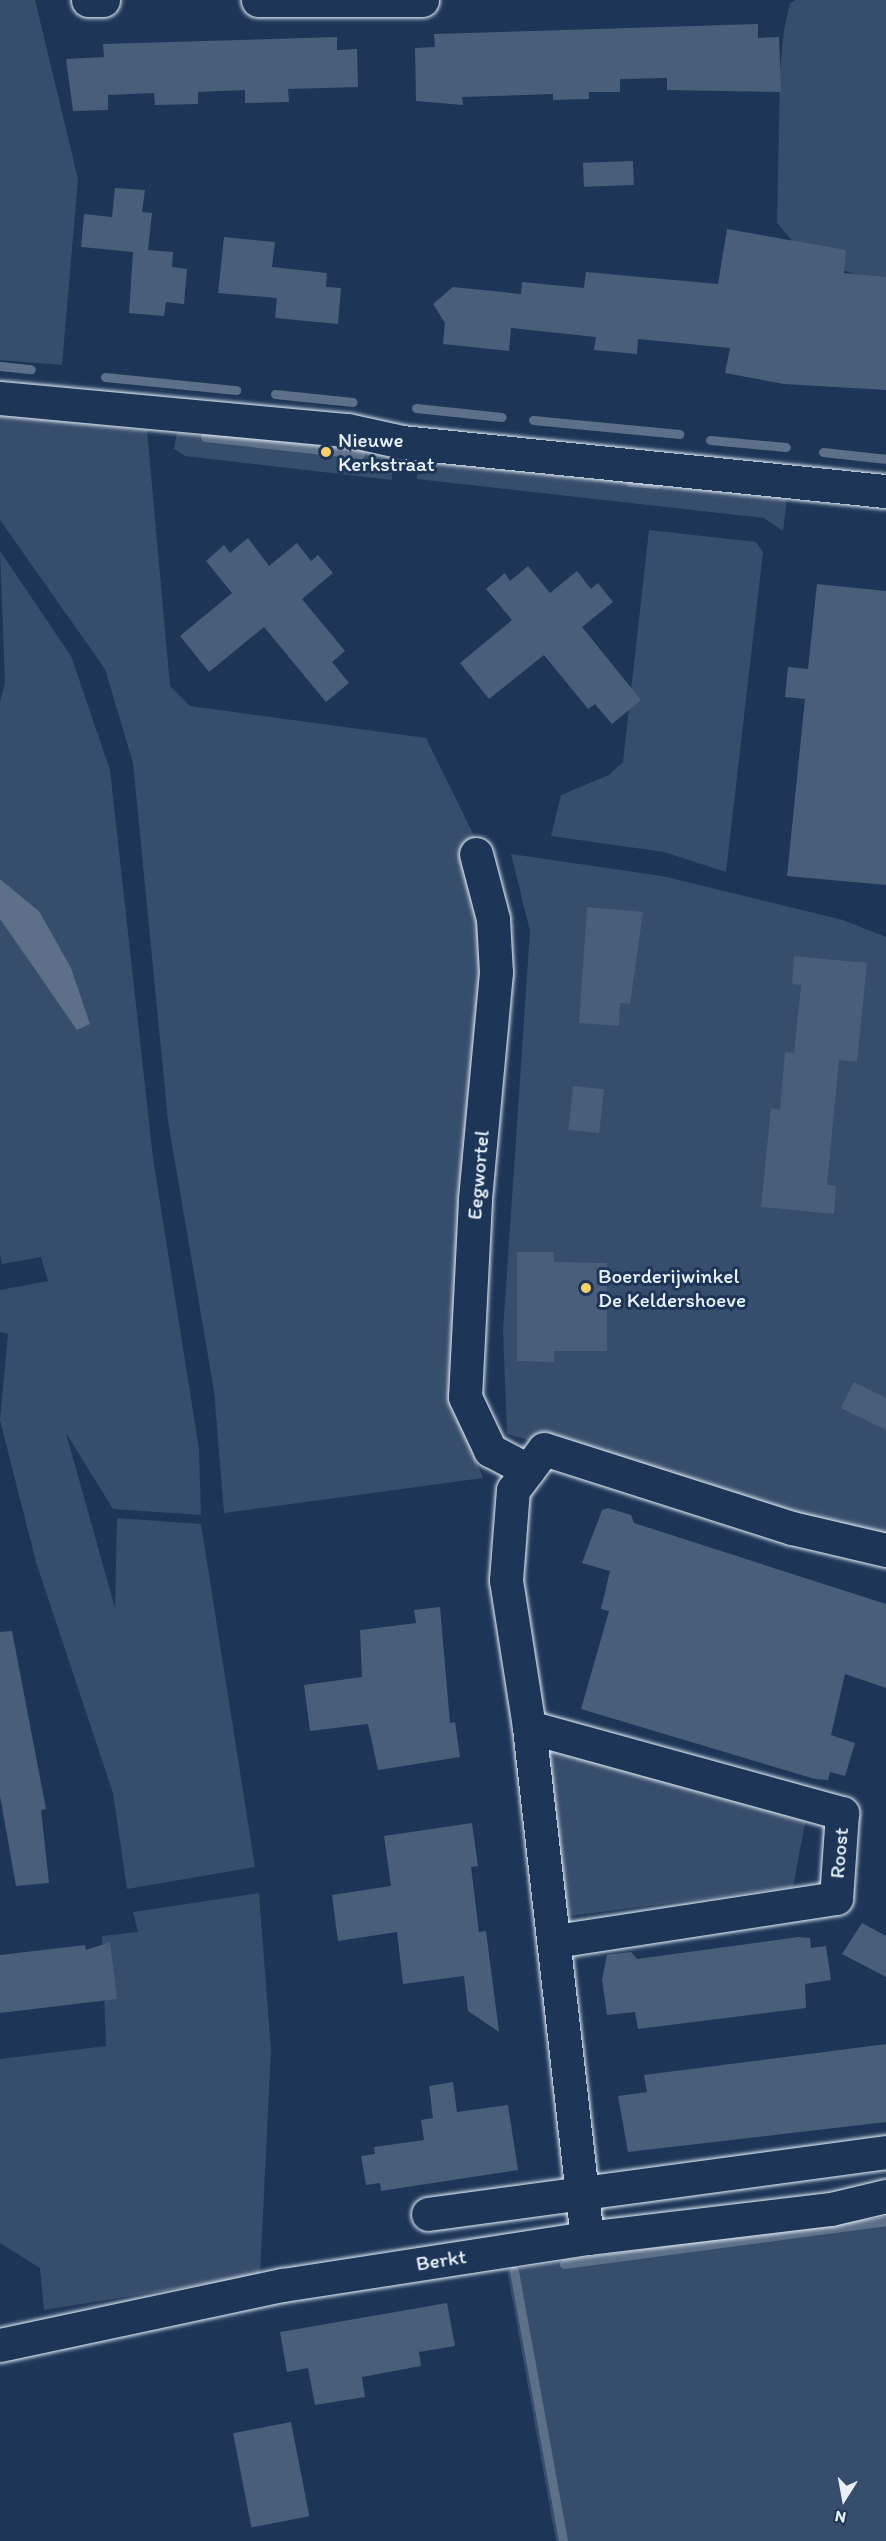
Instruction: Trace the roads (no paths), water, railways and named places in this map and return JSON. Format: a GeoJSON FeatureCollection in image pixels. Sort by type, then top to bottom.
{"type":"FeatureCollection","features":[{"type":"Feature","properties":{"kind":"street"},"geometry":{"type":"LineString","coordinates":[[88,0],[103,0]]}},
{"type":"Feature","properties":{"kind":"street"},"geometry":{"type":"LineString","coordinates":[[258,0],[422,0]]}},
{"type":"Feature","properties":{"kind":"street"},"geometry":{"type":"LineString","coordinates":[[0,398],[348,430],[402,442],[886,491]]}},
{"type":"Feature","properties":{"kind":"street","name":"Eegwortel"},"geometry":{"type":"LineString","coordinates":[[476,854],[493,919],[496,972],[475,1200],[465,1397],[490,1450],[528,1470]]}},
{"type":"Feature","properties":{"kind":"street"},"geometry":{"type":"LineString","coordinates":[[587,2238],[529,1727],[506,1580],[513,1490],[544,1449],[792,1528],[886,1550]]}},
{"type":"Feature","properties":{"kind":"street","name":"Roost"},"geometry":{"type":"LineString","coordinates":[[529,1727],[842,1813],[836,1898],[555,1941]]}},
{"type":"Feature","properties":{"kind":"street"},"geometry":{"type":"LineString","coordinates":[[428,2214],[886,2152]]}},
{"type":"Feature","properties":{"kind":"street","name":"Berkt"},"geometry":{"type":"LineString","coordinates":[[0,2345],[283,2285],[587,2238],[831,2209],[886,2196]]}},
{"type":"Feature","properties":{"kind":"waterway"},"geometry":{"type":"LineString","coordinates":[[0,366],[31,369]]}},
{"type":"Feature","properties":{"kind":"waterway"},"geometry":{"type":"LineString","coordinates":[[105,377],[236,390]]}},
{"type":"Feature","properties":{"kind":"waterway"},"geometry":{"type":"LineString","coordinates":[[275,394],[353,402]]}},
{"type":"Feature","properties":{"kind":"waterway"},"geometry":{"type":"LineString","coordinates":[[416,408],[502,417]]}},
{"type":"Feature","properties":{"kind":"waterway"},"geometry":{"type":"LineString","coordinates":[[533,420],[679,434]]}},
{"type":"Feature","properties":{"kind":"waterway"},"geometry":{"type":"LineString","coordinates":[[205,437],[360,454]]}},
{"type":"Feature","properties":{"kind":"waterway"},"geometry":{"type":"LineString","coordinates":[[710,440],[786,447]]}},
{"type":"Feature","properties":{"kind":"waterway"},"geometry":{"type":"LineString","coordinates":[[823,452],[886,459]]}},
{"type":"Feature","properties":{"kind":"waterway"},"geometry":{"type":"LineString","coordinates":[[630,482],[657,484]]}},
{"type":"Feature","properties":{"kind":"waterway"},"geometry":{"type":"LineString","coordinates":[[564,2264],[886,2221]]}},
{"type":"Feature","properties":{"kind":"waterway"},"geometry":{"type":"LineString","coordinates":[[514,2271],[563,2541]]}},
{"type":"Feature","properties":{"kind":"place","name":"Nieuwe Kerkstraat"},"geometry":{"type":"Point","coordinates":[326,452]}},
{"type":"Feature","properties":{"kind":"place","name":"Boerderijwinkel De Keldershoeve"},"geometry":{"type":"Point","coordinates":[586,1288]}}]}
